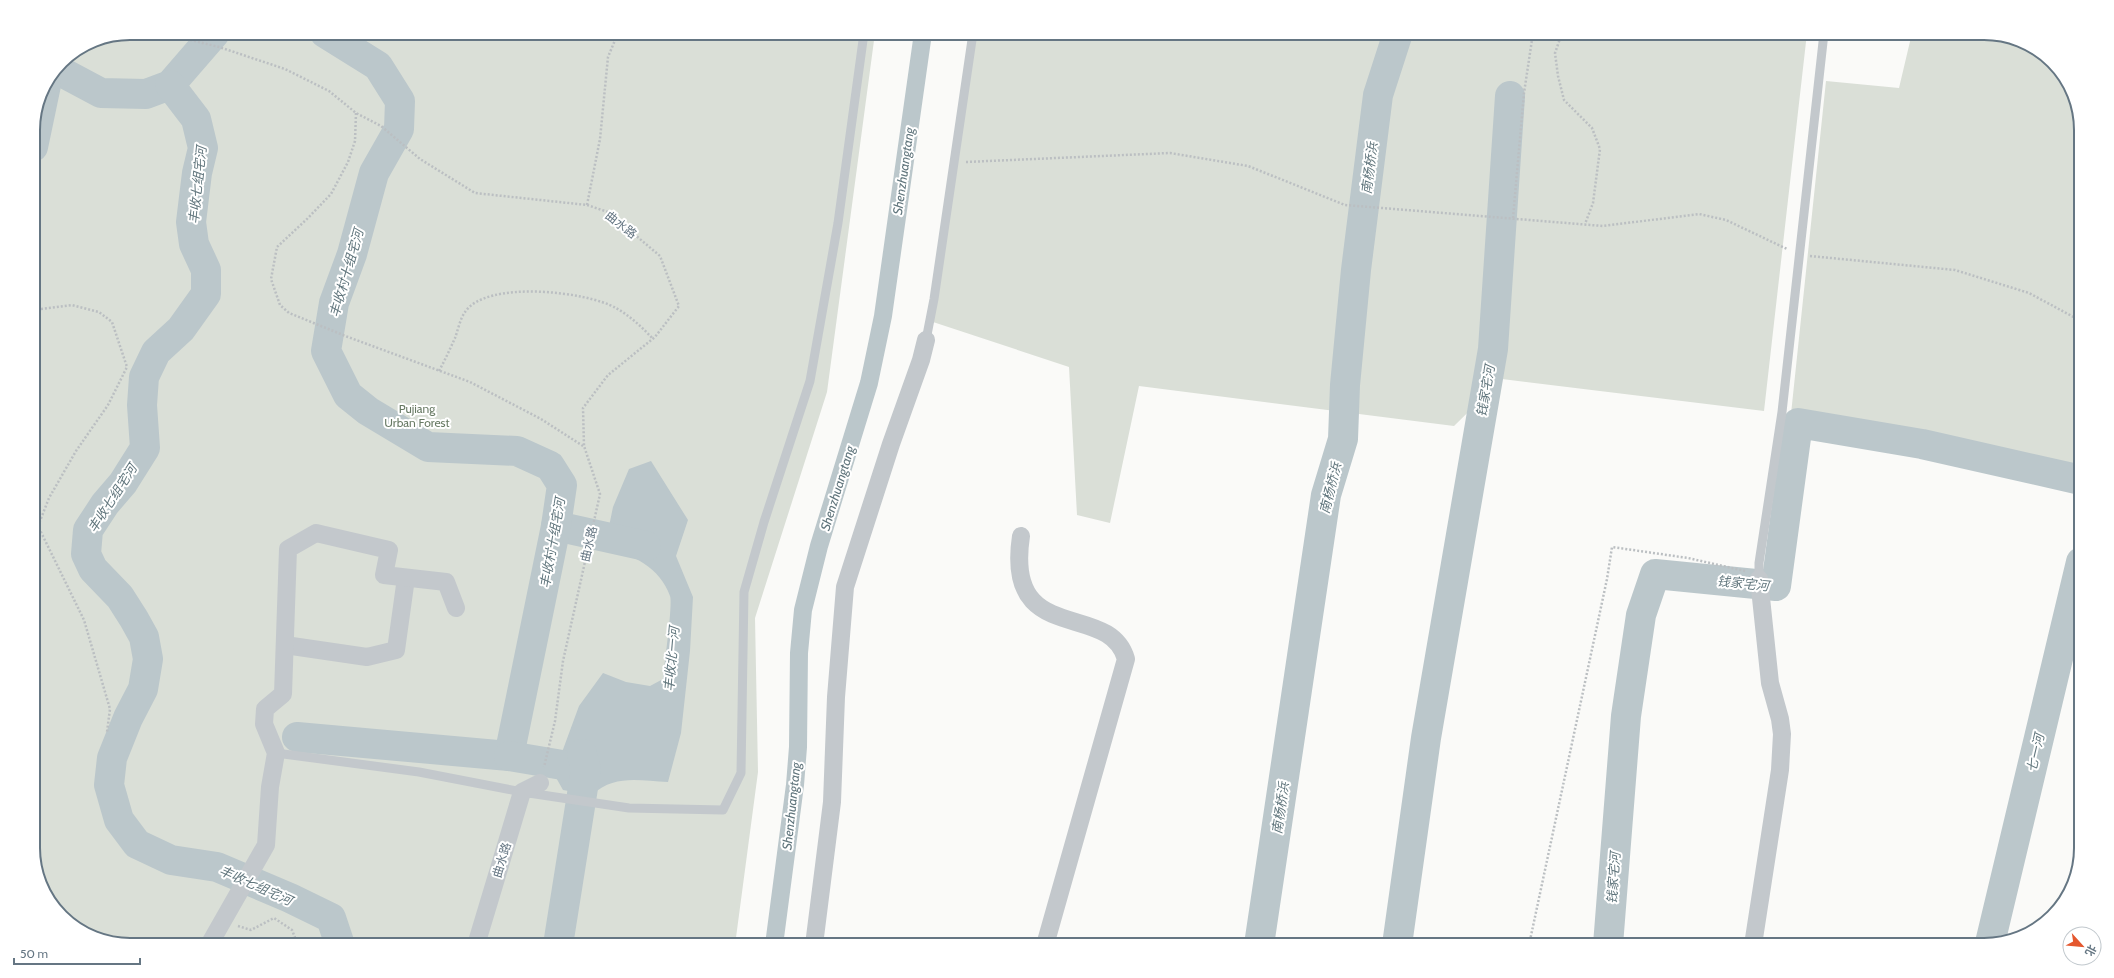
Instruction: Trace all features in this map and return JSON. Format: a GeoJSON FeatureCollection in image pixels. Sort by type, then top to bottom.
{"type":"FeatureCollection","features":[{"type":"Feature","properties":{"kind":"street"},"geometry":{"type":"LineString","coordinates":[[815,938],[832,802],[836,697],[845,587],[891,444],[921,360],[926,340]]}},
{"type":"Feature","properties":{"kind":"street"},"geometry":{"type":"LineString","coordinates":[[213,938],[266,845],[270,787],[276,753],[264,724],[265,709],[283,694],[288,549],[316,532],[389,550],[384,575],[446,582],[456,608]]}},
{"type":"Feature","properties":{"kind":"street"},"geometry":{"type":"LineString","coordinates":[[1021,536],[1018,558],[1025,589],[1032,602],[1045,612],[1097,630],[1114,640],[1124,649],[1126,660],[1047,938]]}},
{"type":"Feature","properties":{"kind":"street"},"geometry":{"type":"LineString","coordinates":[[285,645],[367,657],[396,650],[406,578]]}},
{"type":"Feature","properties":{"kind":"street"},"geometry":{"type":"LineString","coordinates":[[1754,938],[1780,770],[1782,734],[1780,719],[1770,683],[1759,582]]}},
{"type":"Feature","properties":{"kind":"street"},"geometry":{"type":"LineString","coordinates":[[522,792],[540,783]]}},
{"type":"Feature","properties":{"kind":"street","name":"曲水路"},"geometry":{"type":"LineString","coordinates":[[478,938],[522,792]]}},
{"type":"Feature","properties":{"kind":"lane"},"geometry":{"type":"LineString","coordinates":[[276,753],[419,772],[522,792],[596,804],[629,808],[723,810],[741,773],[744,592],[764,522],[810,381],[838,223],[863,40]]}},
{"type":"Feature","properties":{"kind":"lane"},"geometry":{"type":"LineString","coordinates":[[926,340],[934,299],[972,40]]}},
{"type":"Feature","properties":{"kind":"lane"},"geometry":{"type":"LineString","coordinates":[[1759,582],[1759,563],[1782,412],[1823,40]]}},
{"type":"Feature","properties":{"kind":"path"},"geometry":{"type":"LineString","coordinates":[[193,40],[286,69],[329,91],[356,113],[381,126],[420,158],[475,193],[587,205],[600,139],[608,57],[615,40]]}},
{"type":"Feature","properties":{"kind":"path"},"geometry":{"type":"LineString","coordinates":[[954,163],[1170,153],[1248,166],[1345,205],[1378,206],[1487,217],[1513,218],[1524,92],[1532,40]]}},
{"type":"Feature","properties":{"kind":"path"},"geometry":{"type":"LineString","coordinates":[[1560,40],[1555,53],[1558,76],[1564,100],[1592,128],[1600,149],[1594,203],[1585,224]]}},
{"type":"Feature","properties":{"kind":"path"},"geometry":{"type":"LineString","coordinates":[[356,113],[355,142],[348,162],[331,194],[308,219],[277,247],[272,264],[270,279],[280,305],[289,312],[304,319],[348,337],[470,382],[501,396],[584,446]]}},
{"type":"Feature","properties":{"kind":"path","name":"曲水路"},"geometry":{"type":"LineString","coordinates":[[540,783],[555,721],[563,661],[600,494],[584,446],[583,408],[608,375],[653,339],[679,306],[660,256],[608,212],[587,205]]}},
{"type":"Feature","properties":{"kind":"path"},"geometry":{"type":"LineString","coordinates":[[439,371],[451,347],[465,312],[479,299],[493,295],[534,292],[566,294],[597,299],[622,312],[638,323],[653,339]]}},
{"type":"Feature","properties":{"kind":"path"},"geometry":{"type":"LineString","coordinates":[[40,309],[72,305],[99,312],[112,322],[127,367],[108,405],[76,451],[49,498],[40,521]]}},
{"type":"Feature","properties":{"kind":"path"},"geometry":{"type":"LineString","coordinates":[[40,530],[84,620],[110,709],[107,732]]}},
{"type":"Feature","properties":{"kind":"path"},"geometry":{"type":"LineString","coordinates":[[1530,938],[1607,579],[1612,547],[1688,558],[1759,582]]}},
{"type":"Feature","properties":{"kind":"path"},"geometry":{"type":"LineString","coordinates":[[222,922],[251,930],[274,918],[292,930],[295,938]]}},
{"type":"Feature","properties":{"kind":"green space","name":"Pujiang Urban Forest"},"geometry":{"type":"Polygon","coordinates":[[[130,40],[874,40],[827,392],[755,618],[758,772],[736,938],[124,938],[101,933],[85,926],[71,916],[62,907],[49,888],[40,854],[40,124],[43,107],[49,90],[62,71],[71,62],[95,47],[107,43],[130,40]]]}},
{"type":"Feature","properties":{"kind":"green space"},"geometry":{"type":"Polygon","coordinates":[[[974,40],[1806,40],[1764,411],[1502,379],[1454,426],[1139,386],[1110,523],[1077,515],[1069,367],[930,321],[974,40]]]}},
{"type":"Feature","properties":{"kind":"green space"},"geometry":{"type":"Polygon","coordinates":[[[1910,40],[1984,40],[2007,43],[2029,52],[2048,66],[2065,90],[2074,124],[2074,471],[1791,414],[1826,81],[1899,88],[1910,40]]]}},
{"type":"Feature","properties":{"kind":"water"},"geometry":{"type":"Polygon","coordinates":[[[651,461],[688,520],[676,556],[693,597],[690,651],[681,733],[668,782],[637,780],[619,781],[601,788],[592,795],[563,790],[554,774],[579,706],[603,673],[626,682],[650,686],[663,679],[671,601],[670,596],[659,577],[652,570],[635,558],[605,546],[613,507],[629,469],[651,461]]]}},
{"type":"Feature","properties":{"kind":"waterway","name":"丰收村十组宅河"},"geometry":{"type":"LineString","coordinates":[[61,72],[101,93],[146,94],[170,85],[209,40]]}},
{"type":"Feature","properties":{"kind":"waterway","name":"丰收村十组宅河"},"geometry":{"type":"LineString","coordinates":[[297,737],[509,756],[556,526],[562,485],[550,466],[517,451],[428,447],[368,411],[348,395],[326,351],[334,303],[352,254],[374,173],[399,129],[400,101],[378,66],[336,40]]}},
{"type":"Feature","properties":{"kind":"waterway","name":"Shenzhuangtang"},"geometry":{"type":"LineString","coordinates":[[775,938],[795,785],[798,747],[799,653],[803,610],[819,546],[869,383],[883,316],[922,40]]}},
{"type":"Feature","properties":{"kind":"waterway","name":"南杨桥浜"},"geometry":{"type":"LineString","coordinates":[[1260,938],[1326,495],[1343,439],[1345,385],[1356,270],[1378,95],[1396,40]]}},
{"type":"Feature","properties":{"kind":"waterway","name":"丰收七组宅河"},"geometry":{"type":"LineString","coordinates":[[170,85],[196,119],[203,148],[197,173],[191,222],[194,244],[206,270],[206,294],[181,329],[156,352],[144,377],[142,405],[145,448],[123,483],[105,504],[88,530],[86,554],[93,569],[120,597],[134,619],[144,637],[148,659],[143,689],[128,718],[112,758],[109,785],[119,820],[137,844],[171,860],[217,867],[290,898],[331,918],[338,938]]}},
{"type":"Feature","properties":{"kind":"waterway","name":"钱家宅河"},"geometry":{"type":"LineString","coordinates":[[1398,938],[1426,738],[1493,349],[1510,96]]}},
{"type":"Feature","properties":{"kind":"waterway","name":"钱家宅河"},"geometry":{"type":"LineString","coordinates":[[1609,938],[1626,716],[1641,615],[1655,574],[1776,586],[1798,423],[1922,444],[2074,478]]}},
{"type":"Feature","properties":{"kind":"waterway","name":"丰收北一河"},"geometry":{"type":"LineString","coordinates":[[556,526],[646,546]]}},
{"type":"Feature","properties":{"kind":"waterway","name":"七一河"},"geometry":{"type":"LineString","coordinates":[[1991,937],[2074,591]]}},
{"type":"Feature","properties":{"kind":"waterway","name":"丰收北一河"},"geometry":{"type":"LineString","coordinates":[[559,938],[586,769],[582,754]]}},
{"type":"Feature","properties":{"kind":"waterway"},"geometry":{"type":"LineString","coordinates":[[509,756],[586,769]]}}]}
